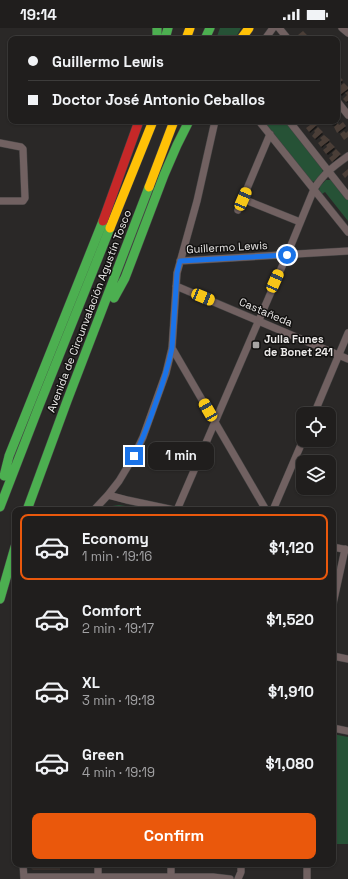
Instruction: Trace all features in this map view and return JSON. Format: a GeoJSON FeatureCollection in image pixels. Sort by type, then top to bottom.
{"type":"FeatureCollection","features":[{"type":"Feature","properties":{"kind":"highway"},"geometry":{"type":"LineString","coordinates":[[0,496],[9,456],[99,230],[138,124]]}},
{"type":"Feature","properties":{"kind":"highway","name":"Avenida de Circunvalación Agustín Tosco"},"geometry":{"type":"LineString","coordinates":[[0,507],[44,392],[152,124]]}},
{"type":"Feature","properties":{"kind":"highway","name":"Avenida de Circunvalación Agustín Tosco"},"geometry":{"type":"LineString","coordinates":[[28,507],[173,124]]}},
{"type":"Feature","properties":{"kind":"highway"},"geometry":{"type":"LineString","coordinates":[[90,342],[125,278],[164,175],[188,124]]}},
{"type":"Feature","properties":{"kind":"highway"},"geometry":{"type":"LineString","coordinates":[[0,599],[12,557]]}},
{"type":"Feature","properties":{"kind":"street"},"geometry":{"type":"LineString","coordinates":[[279,28],[286,36]]}},
{"type":"Feature","properties":{"kind":"street"},"geometry":{"type":"LineString","coordinates":[[342,28],[348,33]]}},
{"type":"Feature","properties":{"kind":"street"},"geometry":{"type":"LineString","coordinates":[[340,105],[348,114]]}},
{"type":"Feature","properties":{"kind":"street"},"geometry":{"type":"LineString","coordinates":[[97,507],[125,472],[139,447],[166,373],[172,348],[177,273],[197,201],[214,124]]}},
{"type":"Feature","properties":{"kind":"street"},"geometry":{"type":"LineString","coordinates":[[262,124],[348,232]]}},
{"type":"Feature","properties":{"kind":"street"},"geometry":{"type":"LineString","coordinates":[[291,124],[348,196]]}},
{"type":"Feature","properties":{"kind":"street"},"geometry":{"type":"LineString","coordinates":[[238,210],[270,134]]}},
{"type":"Feature","properties":{"kind":"street"},"geometry":{"type":"LineString","coordinates":[[0,143],[21,147],[23,149],[25,198],[23,201],[0,201]]}},
{"type":"Feature","properties":{"kind":"street"},"geometry":{"type":"LineString","coordinates":[[178,507],[314,189],[328,171],[348,156]]}},
{"type":"Feature","properties":{"kind":"street"},"geometry":{"type":"LineString","coordinates":[[243,199],[300,222]]}},
{"type":"Feature","properties":{"kind":"street","name":"Guillermo Lewis"},"geometry":{"type":"LineString","coordinates":[[180,261],[348,251]]}},
{"type":"Feature","properties":{"kind":"street","name":"Castañeda"},"geometry":{"type":"LineString","coordinates":[[176,286],[348,359]]}},
{"type":"Feature","properties":{"kind":"street"},"geometry":{"type":"LineString","coordinates":[[317,407],[348,333]]}},
{"type":"Feature","properties":{"kind":"street"},"geometry":{"type":"LineString","coordinates":[[172,348],[264,507]]}},
{"type":"Feature","properties":{"kind":"street"},"geometry":{"type":"LineString","coordinates":[[274,507],[300,447]]}},
{"type":"Feature","properties":{"kind":"street"},"geometry":{"type":"LineString","coordinates":[[108,495],[149,507]]}},
{"type":"Feature","properties":{"kind":"street"},"geometry":{"type":"LineString","coordinates":[[336,548],[346,550],[336,592]]}},
{"type":"Feature","properties":{"kind":"street"},"geometry":{"type":"LineString","coordinates":[[336,657],[348,659]]}},
{"type":"Feature","properties":{"kind":"street"},"geometry":{"type":"LineString","coordinates":[[336,729],[348,731]]}},
{"type":"Feature","properties":{"kind":"street"},"geometry":{"type":"LineString","coordinates":[[23,867],[24,878],[213,877],[230,879]]}},
{"type":"Feature","properties":{"kind":"street"},"geometry":{"type":"LineString","coordinates":[[98,867],[98,878]]}},
{"type":"Feature","properties":{"kind":"street"},"geometry":{"type":"LineString","coordinates":[[171,867],[171,878]]}},
{"type":"Feature","properties":{"kind":"street"},"geometry":{"type":"LineString","coordinates":[[238,879],[241,872],[241,867]]}},
{"type":"Feature","properties":{"kind":"street"},"geometry":{"type":"LineString","coordinates":[[307,867],[307,879]]}},
{"type":"Feature","properties":{"kind":"shaded area"},"geometry":{"type":"Polygon","coordinates":[[[30,867],[60,867],[60,870],[33,870],[30,867]]]}},
{"type":"Feature","properties":{"kind":"green space"},"geometry":{"type":"Polygon","coordinates":[[[220,28],[241,28],[237,36],[217,36],[220,28]]]}},
{"type":"Feature","properties":{"kind":"green space"},"geometry":{"type":"Polygon","coordinates":[[[265,124],[287,124],[321,166],[323,172],[315,182],[311,181],[265,124]]]}},
{"type":"Feature","properties":{"kind":"green space"},"geometry":{"type":"Polygon","coordinates":[[[326,180],[335,181],[348,200],[348,221],[325,192],[322,194],[319,190],[320,186],[326,180]]]}},
{"type":"Feature","properties":{"kind":"green space"},"geometry":{"type":"Polygon","coordinates":[[[119,505],[132,507],[110,507],[119,505]]]}},
{"type":"Feature","properties":{"kind":"green space"},"geometry":{"type":"Polygon","coordinates":[[[336,735],[348,737],[348,844],[336,844],[336,735]]]}},
{"type":"Feature","properties":{"kind":"building"},"geometry":{"type":"Polygon","coordinates":[[[303,31],[308,36],[300,36],[298,35],[303,31]]]}},
{"type":"Feature","properties":{"kind":"building"},"geometry":{"type":"Polygon","coordinates":[[[344,83],[348,89],[340,95],[341,88],[340,86],[344,83]]]}},
{"type":"Feature","properties":{"kind":"building"},"geometry":{"type":"Polygon","coordinates":[[[348,91],[348,101],[346,102],[343,99],[347,95],[345,93],[348,91]]]}},
{"type":"Feature","properties":{"kind":"building"},"geometry":{"type":"Polygon","coordinates":[[[343,122],[346,126],[337,133],[334,127],[337,124],[339,125],[343,122]]]}},
{"type":"Feature","properties":{"kind":"building"},"geometry":{"type":"Polygon","coordinates":[[[309,124],[317,125],[309,132],[306,128],[310,125],[309,124]]]}},
{"type":"Feature","properties":{"kind":"building"},"geometry":{"type":"Polygon","coordinates":[[[318,127],[323,132],[315,139],[312,136],[318,127]]]}},
{"type":"Feature","properties":{"kind":"building"},"geometry":{"type":"Polygon","coordinates":[[[344,131],[346,133],[348,131],[348,137],[344,140],[340,134],[344,131]]]}},
{"type":"Feature","properties":{"kind":"building"},"geometry":{"type":"Polygon","coordinates":[[[324,135],[330,140],[321,147],[318,143],[322,140],[320,138],[324,135]]]}},
{"type":"Feature","properties":{"kind":"building"},"geometry":{"type":"Polygon","coordinates":[[[330,142],[335,147],[326,154],[323,150],[330,142]]]}},
{"type":"Feature","properties":{"kind":"building"},"geometry":{"type":"Polygon","coordinates":[[[336,149],[341,154],[332,162],[329,158],[333,155],[332,153],[336,149]]]}},
{"type":"Feature","properties":{"kind":"building"},"geometry":{"type":"Polygon","coordinates":[[[348,169],[348,175],[345,178],[342,174],[348,169]]]}},
{"type":"Feature","properties":{"kind":"traffic: fast"},"geometry":{"type":"LineString","coordinates":[[157,28],[157,36]]}},
{"type":"Feature","properties":{"kind":"traffic: fast"},"geometry":{"type":"LineString","coordinates":[[166,36],[168,28]]}},
{"type":"Feature","properties":{"kind":"traffic: fast"},"geometry":{"type":"LineString","coordinates":[[206,36],[210,28]]}},
{"type":"Feature","properties":{"kind":"traffic: fast"},"geometry":{"type":"LineString","coordinates":[[114,298],[125,278],[164,175],[188,124]]}},
{"type":"Feature","properties":{"kind":"traffic: fast"},"geometry":{"type":"LineString","coordinates":[[28,507],[149,187]]}},
{"type":"Feature","properties":{"kind":"traffic: fast"},"geometry":{"type":"LineString","coordinates":[[4,476],[9,456],[103,221]]}},
{"type":"Feature","properties":{"kind":"traffic: fast"},"geometry":{"type":"LineString","coordinates":[[0,507],[110,228]]}},
{"type":"Feature","properties":{"kind":"traffic: fast"},"geometry":{"type":"LineString","coordinates":[[0,599],[12,557]]}},
{"type":"Feature","properties":{"kind":"traffic: slow"},"geometry":{"type":"LineString","coordinates":[[187,36],[190,28]]}},
{"type":"Feature","properties":{"kind":"traffic: slow"},"geometry":{"type":"LineString","coordinates":[[243,36],[249,28]]}},
{"type":"Feature","properties":{"kind":"traffic: slow"},"geometry":{"type":"LineString","coordinates":[[110,228],[152,124]]}},
{"type":"Feature","properties":{"kind":"traffic: slow"},"geometry":{"type":"LineString","coordinates":[[149,187],[173,124]]}},
{"type":"Feature","properties":{"kind":"traffic: jam"},"geometry":{"type":"LineString","coordinates":[[103,221],[138,124]]}},
{"type":"Feature","properties":{"kind":"place","name":"Julia Funes de Bonet 241"},"geometry":{"type":"Point","coordinates":[256,345]}},
{"type":"Feature","properties":{"kind":"route"},"geometry":{"type":"LineString","coordinates":[[134,456],[148,424],[170,358],[177,273],[180,261],[287,255]]}}]}
